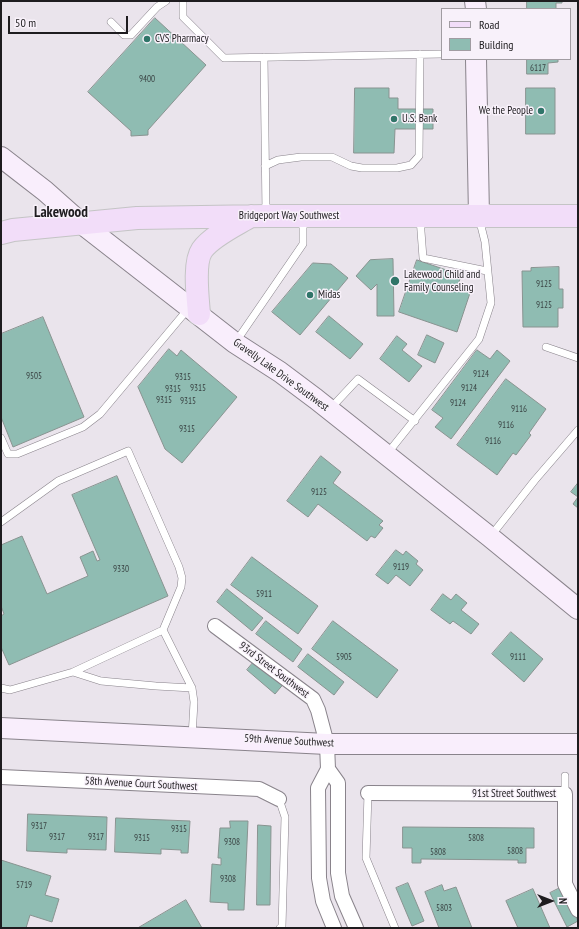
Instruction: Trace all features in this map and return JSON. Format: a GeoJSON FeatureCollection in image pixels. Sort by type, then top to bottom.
{"type":"FeatureCollection","features":[{"type":"Feature","properties":{"kind":"main road","name":"Bridgeport Way Southwest"},"geometry":{"type":"LineString","coordinates":[[1,234],[13,230],[137,218],[258,216],[578,216]]}},
{"type":"Feature","properties":{"kind":"main road"},"geometry":{"type":"LineString","coordinates":[[194,311],[197,267],[201,251],[211,241],[258,216]]}},
{"type":"Feature","properties":{"kind":"street"},"geometry":{"type":"LineString","coordinates":[[476,60],[479,216]]}},
{"type":"Feature","properties":{"kind":"street","name":"Gravelly Lake Drive Southwest"},"geometry":{"type":"LineString","coordinates":[[1,157],[45,191],[81,223],[235,343],[280,372],[330,409],[578,609]]}},
{"type":"Feature","properties":{"kind":"street","name":"93rd Street Southwest"},"geometry":{"type":"LineString","coordinates":[[215,626],[313,699],[318,710],[327,744],[328,769],[338,783],[338,873],[342,896],[356,928]]}},
{"type":"Feature","properties":{"kind":"street","name":"59th Avenue Southwest"},"geometry":{"type":"LineString","coordinates":[[1,728],[327,744],[578,744]]}},
{"type":"Feature","properties":{"kind":"street"},"geometry":{"type":"LineString","coordinates":[[328,769],[318,788],[319,878],[323,900],[334,928]]}},
{"type":"Feature","properties":{"kind":"street","name":"58th Avenue Court Southwest"},"geometry":{"type":"LineString","coordinates":[[1,777],[259,789],[279,799]]}},
{"type":"Feature","properties":{"kind":"street","name":"91st Street Southwest"},"geometry":{"type":"LineString","coordinates":[[368,793],[565,794],[565,884],[578,910]]}},
{"type":"Feature","properties":{"kind":"lane"},"geometry":{"type":"LineString","coordinates":[[111,22],[124,35],[131,35],[157,7],[166,1]]}},
{"type":"Feature","properties":{"kind":"lane"},"geometry":{"type":"LineString","coordinates":[[183,1],[183,17],[224,58],[441,54]]}},
{"type":"Feature","properties":{"kind":"lane"},"geometry":{"type":"LineString","coordinates":[[265,166],[278,160],[301,157],[332,157],[351,166],[362,168],[397,168],[411,165],[419,156],[420,54]]}},
{"type":"Feature","properties":{"kind":"lane"},"geometry":{"type":"LineString","coordinates":[[258,216],[265,166],[264,57]]}},
{"type":"Feature","properties":{"kind":"lane"},"geometry":{"type":"LineString","coordinates":[[235,343],[303,244],[303,216]]}},
{"type":"Feature","properties":{"kind":"lane"},"geometry":{"type":"LineString","coordinates":[[420,216],[423,258],[487,271]]}},
{"type":"Feature","properties":{"kind":"lane"},"geometry":{"type":"LineString","coordinates":[[386,455],[479,339],[491,303],[485,242],[479,216]]}},
{"type":"Feature","properties":{"kind":"lane"},"geometry":{"type":"LineString","coordinates":[[1,438],[8,454],[17,454],[83,427],[104,409],[194,311]]}},
{"type":"Feature","properties":{"kind":"lane"},"geometry":{"type":"LineString","coordinates":[[546,347],[578,358]]}},
{"type":"Feature","properties":{"kind":"lane"},"geometry":{"type":"LineString","coordinates":[[330,409],[358,379],[415,420]]}},
{"type":"Feature","properties":{"kind":"lane"},"geometry":{"type":"LineString","coordinates":[[490,537],[535,480],[578,430]]}},
{"type":"Feature","properties":{"kind":"lane"},"geometry":{"type":"LineString","coordinates":[[1,522],[58,482],[128,452],[179,567],[182,578],[181,587],[163,630],[73,672],[10,690],[1,688]]}},
{"type":"Feature","properties":{"kind":"lane"},"geometry":{"type":"LineString","coordinates":[[163,630],[192,688],[194,702],[192,737]]}},
{"type":"Feature","properties":{"kind":"lane"},"geometry":{"type":"LineString","coordinates":[[73,672],[101,681],[192,688]]}},
{"type":"Feature","properties":{"kind":"lane"},"geometry":{"type":"LineString","coordinates":[[565,776],[565,794]]}},
{"type":"Feature","properties":{"kind":"lane"},"geometry":{"type":"LineString","coordinates":[[368,793],[366,858],[395,928]]}},
{"type":"Feature","properties":{"kind":"lane"},"geometry":{"type":"LineString","coordinates":[[279,799],[285,817],[282,927],[280,928]]}},
{"type":"Feature","properties":{"kind":"building"},"geometry":{"type":"Polygon","coordinates":[[[527,1],[562,1],[562,3],[556,3],[556,8],[527,8],[527,1]]]}},
{"type":"Feature","properties":{"kind":"building","name":"CVS Pharmacy"},"geometry":{"type":"Polygon","coordinates":[[[155,18],[206,65],[148,130],[148,135],[131,136],[131,131],[88,92],[155,18]]]}},
{"type":"Feature","properties":{"kind":"building"},"geometry":{"type":"Polygon","coordinates":[[[527,60],[558,60],[558,62],[548,63],[548,74],[527,74],[527,60]]]}},
{"type":"Feature","properties":{"kind":"building","name":"U.S. Bank"},"geometry":{"type":"Polygon","coordinates":[[[355,88],[389,88],[389,98],[398,98],[398,109],[433,109],[433,129],[395,129],[394,153],[354,153],[355,88]]]}},
{"type":"Feature","properties":{"kind":"building","name":"We the People"},"geometry":{"type":"Polygon","coordinates":[[[526,88],[555,88],[555,134],[526,134],[526,88]]]}},
{"type":"Feature","properties":{"kind":"building"},"geometry":{"type":"Polygon","coordinates":[[[393,259],[394,316],[377,316],[377,284],[371,290],[356,276],[370,260],[393,259]]]}},
{"type":"Feature","properties":{"kind":"building"},"geometry":{"type":"Polygon","coordinates":[[[417,260],[461,275],[459,282],[472,287],[457,332],[399,312],[417,260]]]}},
{"type":"Feature","properties":{"kind":"building","name":"Midas"},"geometry":{"type":"Polygon","coordinates":[[[313,263],[331,264],[348,278],[300,335],[272,312],[313,263]]]}},
{"type":"Feature","properties":{"kind":"building"},"geometry":{"type":"Polygon","coordinates":[[[559,267],[559,289],[563,289],[563,308],[558,308],[558,327],[523,327],[522,271],[531,271],[531,268],[559,267]]]}},
{"type":"Feature","properties":{"kind":"building"},"geometry":{"type":"Polygon","coordinates":[[[329,316],[363,344],[350,359],[316,332],[329,316]]]}},
{"type":"Feature","properties":{"kind":"building"},"geometry":{"type":"Polygon","coordinates":[[[43,317],[84,417],[13,447],[1,417],[1,334],[43,317]]]}},
{"type":"Feature","properties":{"kind":"building"},"geometry":{"type":"Polygon","coordinates":[[[427,335],[444,343],[435,363],[418,355],[427,335]]]}},
{"type":"Feature","properties":{"kind":"building"},"geometry":{"type":"Polygon","coordinates":[[[397,336],[407,344],[402,350],[422,366],[409,382],[380,359],[397,336]]]}},
{"type":"Feature","properties":{"kind":"building"},"geometry":{"type":"Polygon","coordinates":[[[169,349],[177,356],[181,350],[237,397],[182,463],[165,449],[138,387],[169,349]]]}},
{"type":"Feature","properties":{"kind":"building"},"geometry":{"type":"Polygon","coordinates":[[[477,350],[490,359],[497,350],[510,361],[451,439],[435,427],[443,418],[432,410],[477,350]]]}},
{"type":"Feature","properties":{"kind":"building"},"geometry":{"type":"Polygon","coordinates":[[[506,379],[546,409],[529,433],[531,435],[516,455],[513,453],[497,475],[457,445],[506,379]]]}},
{"type":"Feature","properties":{"kind":"building"},"geometry":{"type":"Polygon","coordinates":[[[321,456],[341,472],[333,483],[383,521],[379,525],[383,528],[375,538],[371,536],[367,541],[318,504],[308,517],[287,501],[321,456]]]}},
{"type":"Feature","properties":{"kind":"building"},"geometry":{"type":"Polygon","coordinates":[[[117,476],[168,596],[9,665],[1,647],[1,616],[4,614],[1,606],[1,545],[22,536],[47,594],[88,576],[80,557],[93,551],[97,561],[100,560],[72,495],[117,476]]]}},
{"type":"Feature","properties":{"kind":"building"},"geometry":{"type":"Polygon","coordinates":[[[578,483],[578,497],[571,492],[578,483]]]}},
{"type":"Feature","properties":{"kind":"building"},"geometry":{"type":"Polygon","coordinates":[[[578,497],[578,508],[573,504],[578,497]]]}},
{"type":"Feature","properties":{"kind":"building"},"geometry":{"type":"Polygon","coordinates":[[[396,550],[403,555],[406,551],[418,561],[416,564],[423,570],[410,586],[396,575],[388,584],[376,575],[396,550]]]}},
{"type":"Feature","properties":{"kind":"building"},"geometry":{"type":"Polygon","coordinates":[[[252,557],[318,606],[298,634],[231,585],[252,557]]]}},
{"type":"Feature","properties":{"kind":"building"},"geometry":{"type":"Polygon","coordinates":[[[227,589],[263,618],[252,631],[217,602],[227,589]]]}},
{"type":"Feature","properties":{"kind":"building"},"geometry":{"type":"Polygon","coordinates":[[[443,594],[451,600],[456,594],[467,603],[461,610],[479,624],[471,634],[453,621],[450,624],[431,610],[443,594]]]}},
{"type":"Feature","properties":{"kind":"building"},"geometry":{"type":"Polygon","coordinates":[[[266,621],[302,649],[293,662],[256,634],[266,621]]]}},
{"type":"Feature","properties":{"kind":"building"},"geometry":{"type":"Polygon","coordinates":[[[333,621],[398,670],[377,698],[312,649],[333,621]]]}},
{"type":"Feature","properties":{"kind":"building"},"geometry":{"type":"Polygon","coordinates":[[[511,632],[543,659],[524,682],[492,654],[511,632]]]}},
{"type":"Feature","properties":{"kind":"building"},"geometry":{"type":"Polygon","coordinates":[[[308,654],[344,682],[334,695],[298,667],[308,654]]]}},
{"type":"Feature","properties":{"kind":"building"},"geometry":{"type":"Polygon","coordinates":[[[257,658],[286,681],[275,694],[247,670],[257,658]]]}},
{"type":"Feature","properties":{"kind":"building"},"geometry":{"type":"Polygon","coordinates":[[[28,814],[107,817],[106,850],[67,849],[67,853],[27,851],[28,814]]]}},
{"type":"Feature","properties":{"kind":"building"},"geometry":{"type":"Polygon","coordinates":[[[116,818],[190,821],[188,853],[181,853],[181,850],[161,849],[161,854],[115,852],[116,818]]]}},
{"type":"Feature","properties":{"kind":"building"},"geometry":{"type":"Polygon","coordinates":[[[230,821],[248,821],[244,910],[228,910],[228,903],[210,902],[212,864],[221,865],[221,858],[218,858],[220,828],[230,828],[230,821]]]}},
{"type":"Feature","properties":{"kind":"building"},"geometry":{"type":"Polygon","coordinates":[[[258,825],[271,826],[270,905],[257,905],[258,825]]]}},
{"type":"Feature","properties":{"kind":"building"},"geometry":{"type":"Polygon","coordinates":[[[403,827],[534,828],[534,848],[526,848],[526,863],[518,863],[518,860],[421,859],[421,863],[412,863],[412,848],[403,848],[403,827]]]}},
{"type":"Feature","properties":{"kind":"building"},"geometry":{"type":"Polygon","coordinates":[[[1,860],[51,876],[45,895],[59,899],[52,922],[30,915],[26,928],[1,928],[1,860]]]}},
{"type":"Feature","properties":{"kind":"building"},"geometry":{"type":"Polygon","coordinates":[[[408,883],[424,921],[412,926],[396,888],[408,883]]]}},
{"type":"Feature","properties":{"kind":"building"},"geometry":{"type":"Polygon","coordinates":[[[442,885],[444,891],[456,887],[472,928],[439,928],[425,892],[442,885]]]}},
{"type":"Feature","properties":{"kind":"building"},"geometry":{"type":"Polygon","coordinates":[[[562,887],[578,921],[567,927],[550,893],[562,887]]]}},
{"type":"Feature","properties":{"kind":"building"},"geometry":{"type":"Polygon","coordinates":[[[533,889],[550,928],[518,928],[506,901],[533,889]]]}},
{"type":"Feature","properties":{"kind":"building"},"geometry":{"type":"Polygon","coordinates":[[[186,900],[202,928],[138,928],[186,900]]]}},
{"type":"Feature","properties":{"kind":"place","name":"CVS Pharmacy"},"geometry":{"type":"Point","coordinates":[147,39]}},
{"type":"Feature","properties":{"kind":"place","name":"We the People"},"geometry":{"type":"Point","coordinates":[541,111]}},
{"type":"Feature","properties":{"kind":"place","name":"U.S. Bank"},"geometry":{"type":"Point","coordinates":[394,119]}},
{"type":"Feature","properties":{"kind":"place","name":"Lakewood Child and Family Counseling"},"geometry":{"type":"Point","coordinates":[395,281]}},
{"type":"Feature","properties":{"kind":"place","name":"Midas"},"geometry":{"type":"Point","coordinates":[310,295]}},
{"type":"Feature","properties":{"kind":"district","name":"Lakewood"},"geometry":{"type":"Point","coordinates":[61,213]}}]}
